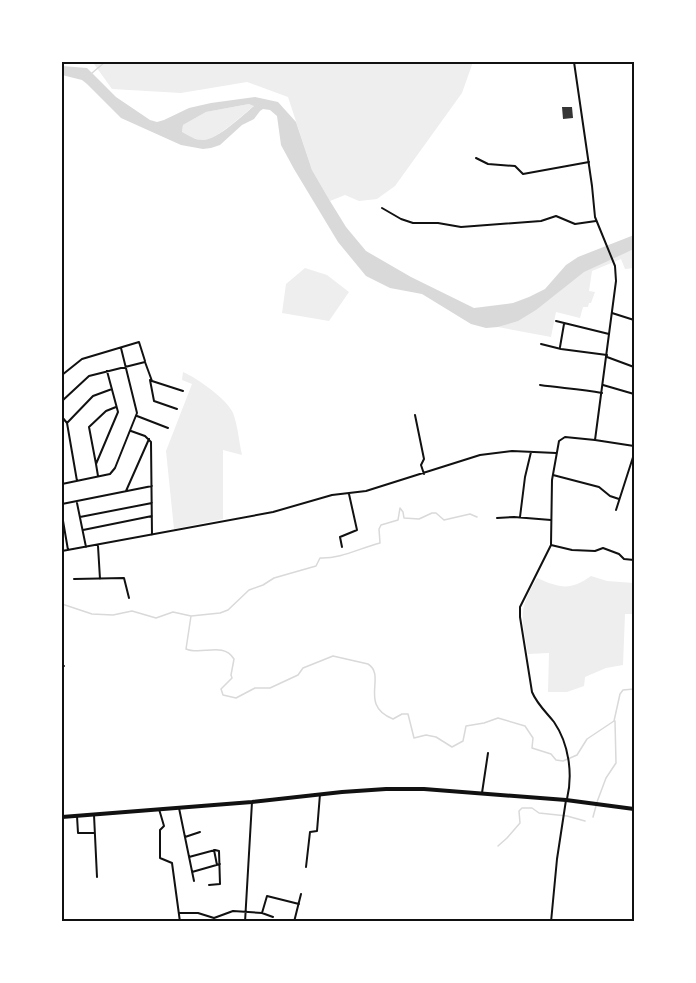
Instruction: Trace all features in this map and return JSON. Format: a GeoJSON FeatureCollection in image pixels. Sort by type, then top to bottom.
{"type":"FeatureCollection","features":[{"type":"Feature","properties":{"kind":"highway"},"geometry":{"type":"LineString","coordinates":[[62,817],[386,789],[482,793],[597,803],[634,809]]}},
{"type":"Feature","properties":{"kind":"street"},"geometry":{"type":"LineString","coordinates":[[574,62],[596,221],[615,266],[616,276],[595,440]]}},
{"type":"Feature","properties":{"kind":"street"},"geometry":{"type":"LineString","coordinates":[[476,158],[489,164],[516,166],[522,174],[589,162]]}},
{"type":"Feature","properties":{"kind":"street"},"geometry":{"type":"LineString","coordinates":[[382,208],[412,223],[438,223],[461,227],[541,221],[556,216],[573,223],[596,221]]}},
{"type":"Feature","properties":{"kind":"street"},"geometry":{"type":"LineString","coordinates":[[612,313],[634,320]]}},
{"type":"Feature","properties":{"kind":"street"},"geometry":{"type":"LineString","coordinates":[[556,321],[609,334]]}},
{"type":"Feature","properties":{"kind":"street"},"geometry":{"type":"LineString","coordinates":[[560,349],[564,324]]}},
{"type":"Feature","properties":{"kind":"street"},"geometry":{"type":"LineString","coordinates":[[62,375],[82,359],[140,343],[154,401],[177,409]]}},
{"type":"Feature","properties":{"kind":"street"},"geometry":{"type":"LineString","coordinates":[[541,344],[607,356],[634,367]]}},
{"type":"Feature","properties":{"kind":"street"},"geometry":{"type":"LineString","coordinates":[[62,484],[114,471],[137,416],[120,348]]}},
{"type":"Feature","properties":{"kind":"street"},"geometry":{"type":"LineString","coordinates":[[62,401],[87,377],[145,362]]}},
{"type":"Feature","properties":{"kind":"street"},"geometry":{"type":"LineString","coordinates":[[96,464],[116,420],[117,407],[107,371]]}},
{"type":"Feature","properties":{"kind":"street"},"geometry":{"type":"LineString","coordinates":[[150,380],[183,391]]}},
{"type":"Feature","properties":{"kind":"street"},"geometry":{"type":"LineString","coordinates":[[540,385],[572,387],[602,393]]}},
{"type":"Feature","properties":{"kind":"street"},"geometry":{"type":"LineString","coordinates":[[603,386],[634,394]]}},
{"type":"Feature","properties":{"kind":"street"},"geometry":{"type":"LineString","coordinates":[[67,423],[93,396],[112,389]]}},
{"type":"Feature","properties":{"kind":"street"},"geometry":{"type":"LineString","coordinates":[[98,476],[89,427],[105,411],[117,407]]}},
{"type":"Feature","properties":{"kind":"street"},"geometry":{"type":"LineString","coordinates":[[137,416],[168,428]]}},
{"type":"Feature","properties":{"kind":"street"},"geometry":{"type":"LineString","coordinates":[[415,416],[424,459],[422,466],[424,473]]}},
{"type":"Feature","properties":{"kind":"street"},"geometry":{"type":"LineString","coordinates":[[62,417],[67,423],[77,481]]}},
{"type":"Feature","properties":{"kind":"street"},"geometry":{"type":"LineString","coordinates":[[131,431],[149,439],[152,448],[152,535]]}},
{"type":"Feature","properties":{"kind":"street"},"geometry":{"type":"LineString","coordinates":[[551,921],[570,784],[569,764],[556,725],[537,702],[532,692],[520,617],[521,602],[551,545],[553,475],[559,441],[563,438],[634,445]]}},
{"type":"Feature","properties":{"kind":"street"},"geometry":{"type":"LineString","coordinates":[[126,491],[149,439]]}},
{"type":"Feature","properties":{"kind":"street"},"geometry":{"type":"LineString","coordinates":[[62,551],[273,512],[328,496],[366,491],[480,454],[507,451],[556,453]]}},
{"type":"Feature","properties":{"kind":"street"},"geometry":{"type":"LineString","coordinates":[[520,517],[531,452]]}},
{"type":"Feature","properties":{"kind":"street"},"geometry":{"type":"LineString","coordinates":[[616,510],[634,454]]}},
{"type":"Feature","properties":{"kind":"street"},"geometry":{"type":"LineString","coordinates":[[553,475],[598,487],[610,496],[619,499]]}},
{"type":"Feature","properties":{"kind":"street"},"geometry":{"type":"LineString","coordinates":[[62,504],[152,486]]}},
{"type":"Feature","properties":{"kind":"street"},"geometry":{"type":"LineString","coordinates":[[342,547],[340,537],[357,531],[349,494]]}},
{"type":"Feature","properties":{"kind":"street"},"geometry":{"type":"LineString","coordinates":[[76,501],[86,547]]}},
{"type":"Feature","properties":{"kind":"street"},"geometry":{"type":"LineString","coordinates":[[80,517],[152,503]]}},
{"type":"Feature","properties":{"kind":"street"},"geometry":{"type":"LineString","coordinates":[[62,515],[68,550]]}},
{"type":"Feature","properties":{"kind":"street"},"geometry":{"type":"LineString","coordinates":[[83,530],[152,516]]}},
{"type":"Feature","properties":{"kind":"street"},"geometry":{"type":"LineString","coordinates":[[497,518],[520,517],[552,520]]}},
{"type":"Feature","properties":{"kind":"street"},"geometry":{"type":"LineString","coordinates":[[98,545],[100,579]]}},
{"type":"Feature","properties":{"kind":"street"},"geometry":{"type":"LineString","coordinates":[[551,545],[572,550],[595,551],[603,548],[620,554],[624,559],[634,560]]}},
{"type":"Feature","properties":{"kind":"street"},"geometry":{"type":"LineString","coordinates":[[74,579],[124,578],[129,598]]}},
{"type":"Feature","properties":{"kind":"street"},"geometry":{"type":"LineString","coordinates":[[482,793],[488,753]]}},
{"type":"Feature","properties":{"kind":"street"},"geometry":{"type":"LineString","coordinates":[[306,867],[310,832],[317,831],[320,794]]}},
{"type":"Feature","properties":{"kind":"street"},"geometry":{"type":"LineString","coordinates":[[245,921],[252,802]]}},
{"type":"Feature","properties":{"kind":"street"},"geometry":{"type":"LineString","coordinates":[[178,808],[194,881]]}},
{"type":"Feature","properties":{"kind":"street"},"geometry":{"type":"LineString","coordinates":[[159,809],[164,826],[160,830],[160,858],[172,863],[180,921]]}},
{"type":"Feature","properties":{"kind":"street"},"geometry":{"type":"LineString","coordinates":[[94,815],[97,877]]}},
{"type":"Feature","properties":{"kind":"street"},"geometry":{"type":"LineString","coordinates":[[77,816],[78,833],[95,833]]}},
{"type":"Feature","properties":{"kind":"street"},"geometry":{"type":"LineString","coordinates":[[184,837],[200,832]]}},
{"type":"Feature","properties":{"kind":"street"},"geometry":{"type":"LineString","coordinates":[[189,857],[214,850],[220,884],[209,885]]}},
{"type":"Feature","properties":{"kind":"street"},"geometry":{"type":"LineString","coordinates":[[192,872],[218,865]]}},
{"type":"Feature","properties":{"kind":"street"},"geometry":{"type":"LineString","coordinates":[[294,921],[301,894]]}},
{"type":"Feature","properties":{"kind":"street"},"geometry":{"type":"LineString","coordinates":[[262,913],[267,896],[299,903]]}},
{"type":"Feature","properties":{"kind":"street"},"geometry":{"type":"LineString","coordinates":[[179,913],[198,913],[214,918],[229,911],[246,911],[273,917]]}},
{"type":"Feature","properties":{"kind":"shaded area"},"geometry":{"type":"Polygon","coordinates":[[[97,62],[473,62],[462,93],[395,186],[377,199],[359,201],[345,195],[330,201],[312,170],[288,97],[247,82],[181,93],[112,89],[94,64],[97,62]]]}},
{"type":"Feature","properties":{"kind":"shaded area"},"geometry":{"type":"Polygon","coordinates":[[[62,66],[87,68],[116,97],[150,120],[157,122],[189,108],[211,103],[255,97],[278,102],[296,122],[312,170],[330,201],[346,227],[366,251],[411,277],[474,308],[513,303],[529,297],[545,289],[566,265],[578,257],[634,235],[634,249],[584,272],[536,310],[518,321],[486,328],[471,324],[422,294],[390,288],[366,276],[338,242],[294,169],[281,145],[277,116],[270,110],[260,111],[254,119],[242,125],[220,145],[203,149],[181,145],[121,118],[82,80],[62,75],[62,66]],[[249,104],[206,112],[183,125],[182,132],[198,140],[210,139],[254,106],[249,104]]]}},
{"type":"Feature","properties":{"kind":"shaded area"},"geometry":{"type":"Polygon","coordinates":[[[249,104],[255,105],[210,139],[198,140],[182,133],[183,125],[206,112],[249,104]]]}},
{"type":"Feature","properties":{"kind":"shaded area"},"geometry":{"type":"Polygon","coordinates":[[[634,249],[634,268],[625,269],[621,259],[592,271],[589,291],[595,292],[591,303],[588,307],[583,307],[580,318],[556,312],[551,337],[498,327],[533,310],[589,268],[634,249]]]}},
{"type":"Feature","properties":{"kind":"shaded area"},"geometry":{"type":"Polygon","coordinates":[[[305,268],[327,275],[349,292],[329,321],[282,313],[286,284],[305,268]]]}},
{"type":"Feature","properties":{"kind":"shaded area"},"geometry":{"type":"Polygon","coordinates":[[[183,372],[211,390],[230,407],[236,423],[242,455],[223,450],[223,519],[174,529],[166,451],[192,384],[182,380],[183,372]]]}},
{"type":"Feature","properties":{"kind":"shaded area"},"geometry":{"type":"Polygon","coordinates":[[[591,576],[607,581],[634,583],[634,614],[625,614],[623,665],[606,668],[585,677],[584,686],[567,692],[548,692],[549,653],[528,654],[523,623],[526,599],[537,578],[559,586],[571,586],[591,576]]]}},
{"type":"Feature","properties":{"kind":"building"},"geometry":{"type":"Polygon","coordinates":[[[562,107],[572,107],[573,118],[563,119],[562,107]]]}},
{"type":"Feature","properties":{"kind":"waterway"},"geometry":{"type":"LineString","coordinates":[[92,73],[105,62]]}},
{"type":"Feature","properties":{"kind":"waterway"},"geometry":{"type":"LineString","coordinates":[[62,604],[92,614],[113,615],[132,611],[156,618],[173,612],[191,616],[220,613],[228,610],[249,590],[274,578],[316,566],[320,558],[342,555],[380,543],[381,525],[398,520],[400,508],[404,518],[419,519],[432,513],[436,513],[444,520],[470,514],[477,517]]}},
{"type":"Feature","properties":{"kind":"waterway"},"geometry":{"type":"LineString","coordinates":[[191,616],[186,649],[224,651],[234,659],[232,678],[221,689],[223,695],[236,698],[255,688],[270,688],[298,675],[303,668],[333,656],[368,664],[373,669],[377,706],[393,719],[402,714],[408,714],[414,738],[426,735],[436,737],[452,747],[463,741],[466,726],[498,718],[525,726],[533,738],[532,748],[551,754],[556,760],[563,761],[577,755],[587,739],[614,721],[620,694],[623,690],[634,689]]}},
{"type":"Feature","properties":{"kind":"waterway"},"geometry":{"type":"LineString","coordinates":[[597,802],[606,778],[616,763],[615,721]]}},
{"type":"Feature","properties":{"kind":"waterway"},"geometry":{"type":"LineString","coordinates":[[593,817],[596,806]]}},
{"type":"Feature","properties":{"kind":"waterway"},"geometry":{"type":"LineString","coordinates":[[498,846],[520,823],[519,811],[522,808],[532,808],[539,813],[567,816],[585,821]]}}]}
